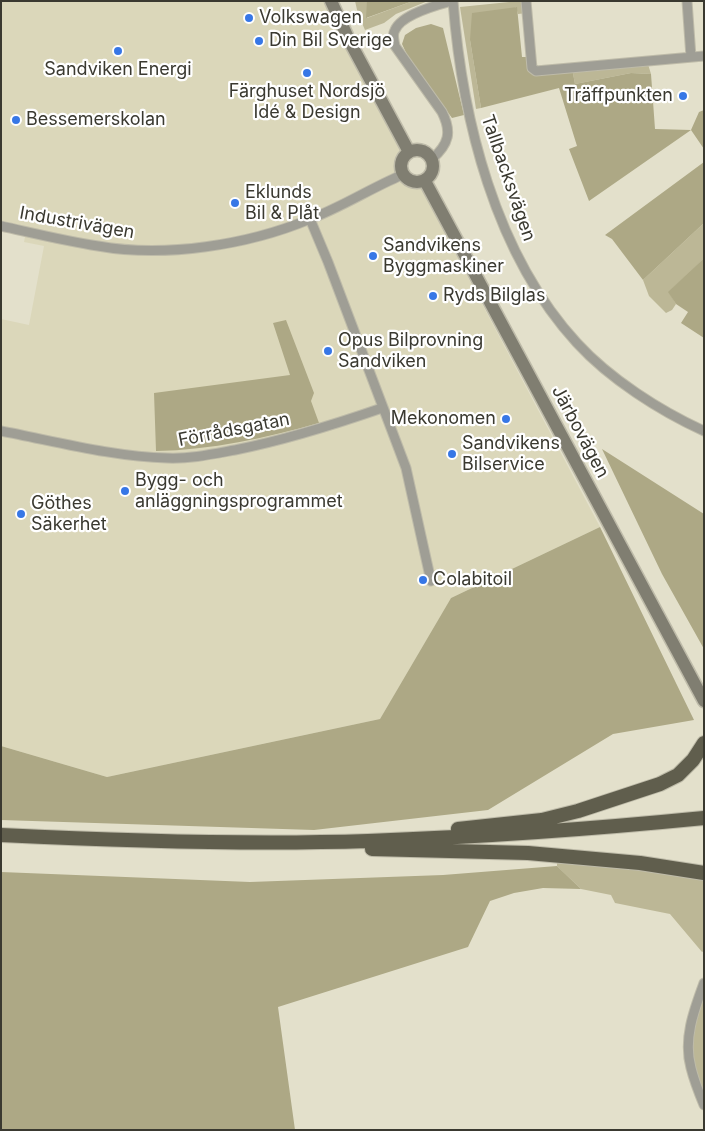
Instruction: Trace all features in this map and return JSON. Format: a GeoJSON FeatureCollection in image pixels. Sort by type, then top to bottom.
{"type":"FeatureCollection","features":[{"type":"Feature","properties":{"kind":"highway"},"geometry":{"type":"LineString","coordinates":[[366,845],[448,830],[542,820],[578,811],[660,784],[678,775],[693,760],[704,744]]}},
{"type":"Feature","properties":{"kind":"highway"},"geometry":{"type":"LineString","coordinates":[[1,844],[178,851],[366,845],[573,830],[704,818]]}},
{"type":"Feature","properties":{"kind":"highway"},"geometry":{"type":"LineString","coordinates":[[1,835],[178,842],[475,845],[704,826]]}},
{"type":"Feature","properties":{"kind":"highway"},"geometry":{"type":"LineString","coordinates":[[366,845],[528,853],[640,863],[704,873]]}},
{"type":"Feature","properties":{"kind":"main road"},"geometry":{"type":"LineString","coordinates":[[326,1],[334,5],[350,42],[409,152]]}},
{"type":"Feature","properties":{"kind":"main road"},"geometry":{"type":"LineString","coordinates":[[422,151],[432,159],[434,164],[433,172],[425,181],[420,183],[411,182],[402,175],[401,162],[409,152],[422,151]]}},
{"type":"Feature","properties":{"kind":"main road","name":"Järbovägen"},"geometry":{"type":"LineString","coordinates":[[425,181],[703,703]]}},
{"type":"Feature","properties":{"kind":"street"},"geometry":{"type":"LineString","coordinates":[[526,1],[532,68],[536,71],[704,56]]}},
{"type":"Feature","properties":{"kind":"street"},"geometry":{"type":"LineString","coordinates":[[687,1],[692,57]]}},
{"type":"Feature","properties":{"kind":"street"},"geometry":{"type":"LineString","coordinates":[[432,159],[445,146],[447,123],[442,112],[395,46],[393,37],[395,29],[406,18],[449,2]]}},
{"type":"Feature","properties":{"kind":"street","name":"Tallbacksvägen"},"geometry":{"type":"LineString","coordinates":[[449,2],[468,111],[481,160],[509,238],[529,277],[552,313],[578,345],[625,385],[654,404],[704,431]]}},
{"type":"Feature","properties":{"kind":"street","name":"Industrivägen"},"geometry":{"type":"LineString","coordinates":[[1,226],[99,247],[164,251],[194,249],[273,232],[310,219],[402,175]]}},
{"type":"Feature","properties":{"kind":"street"},"geometry":{"type":"LineString","coordinates":[[310,219],[406,468],[431,581]]}},
{"type":"Feature","properties":{"kind":"street","name":"Förrådsgatan"},"geometry":{"type":"LineString","coordinates":[[1,431],[123,454],[170,458],[203,456],[267,444],[382,408]]}},
{"type":"Feature","properties":{"kind":"street"},"geometry":{"type":"LineString","coordinates":[[704,983],[694,1008],[688,1048],[690,1067],[704,1105]]}},
{"type":"Feature","properties":{"kind":"shaded area"},"geometry":{"type":"Polygon","coordinates":[[[1,1],[326,1],[405,155],[401,163],[401,170],[407,180],[420,183],[426,198],[600,527],[451,598],[380,719],[107,777],[1,746],[1,319],[29,325],[44,246],[24,242],[26,232],[1,226],[1,1]]]}},
{"type":"Feature","properties":{"kind":"shaded area"},"geometry":{"type":"Polygon","coordinates":[[[355,1],[367,1],[367,18],[413,1],[428,1],[396,14],[384,23],[365,30],[355,1]]]}},
{"type":"Feature","properties":{"kind":"shaded area"},"geometry":{"type":"Polygon","coordinates":[[[367,1],[413,1],[366,18],[367,1]]]}},
{"type":"Feature","properties":{"kind":"shaded area"},"geometry":{"type":"Polygon","coordinates":[[[526,1],[527,13],[518,14],[516,7],[470,40],[481,108],[476,109],[460,7],[526,1]]]}},
{"type":"Feature","properties":{"kind":"shaded area"},"geometry":{"type":"Polygon","coordinates":[[[517,7],[522,57],[531,57],[532,68],[572,68],[575,84],[631,73],[651,74],[655,129],[691,130],[589,201],[569,149],[577,146],[559,88],[481,108],[470,40],[472,13],[517,7]]]}},
{"type":"Feature","properties":{"kind":"shaded area"},"geometry":{"type":"Polygon","coordinates":[[[431,24],[443,28],[464,115],[452,118],[409,59],[402,44],[405,35],[416,28],[431,24]]]}},
{"type":"Feature","properties":{"kind":"shaded area"},"geometry":{"type":"Polygon","coordinates":[[[647,61],[651,74],[631,73],[575,84],[572,68],[647,61]]]}},
{"type":"Feature","properties":{"kind":"shaded area"},"geometry":{"type":"Polygon","coordinates":[[[704,110],[704,149],[691,130],[699,112],[704,110]]]}},
{"type":"Feature","properties":{"kind":"shaded area"},"geometry":{"type":"Polygon","coordinates":[[[704,162],[704,223],[643,280],[612,239],[605,235],[704,162]]]}},
{"type":"Feature","properties":{"kind":"shaded area"},"geometry":{"type":"Polygon","coordinates":[[[704,223],[704,258],[669,292],[676,304],[672,310],[666,313],[649,296],[643,280],[704,223]]]}},
{"type":"Feature","properties":{"kind":"shaded area"},"geometry":{"type":"Polygon","coordinates":[[[704,258],[704,338],[681,323],[688,312],[676,304],[668,292],[704,258]]]}},
{"type":"Feature","properties":{"kind":"shaded area"},"geometry":{"type":"Polygon","coordinates":[[[286,320],[314,393],[311,401],[319,423],[279,434],[218,446],[156,451],[154,393],[290,375],[273,323],[286,320]]]}},
{"type":"Feature","properties":{"kind":"shaded area"},"geometry":{"type":"Polygon","coordinates":[[[602,449],[704,514],[704,649],[662,574],[602,449]]]}},
{"type":"Feature","properties":{"kind":"shaded area"},"geometry":{"type":"Polygon","coordinates":[[[600,527],[694,720],[613,734],[488,810],[314,830],[1,820],[1,746],[107,777],[380,719],[451,598],[600,527]]]}},
{"type":"Feature","properties":{"kind":"shaded area"},"geometry":{"type":"Polygon","coordinates":[[[557,856],[704,873],[704,951],[702,952],[670,914],[615,903],[611,895],[581,889],[557,866],[557,856]]]}},
{"type":"Feature","properties":{"kind":"shaded area"},"geometry":{"type":"Polygon","coordinates":[[[557,866],[581,889],[543,888],[514,893],[490,901],[468,947],[278,1007],[295,1130],[1,1130],[1,872],[250,882],[443,875],[557,866]]]}},
{"type":"Feature","properties":{"kind":"shaded area"},"geometry":{"type":"Polygon","coordinates":[[[704,983],[704,1105],[691,1067],[694,1008],[704,983]]]}},
{"type":"Feature","properties":{"kind":"place","name":"Volkswagen"},"geometry":{"type":"Point","coordinates":[249,18]}},
{"type":"Feature","properties":{"kind":"place","name":"Din Bil Sverige"},"geometry":{"type":"Point","coordinates":[259,41]}},
{"type":"Feature","properties":{"kind":"place","name":"Sandviken Energi"},"geometry":{"type":"Point","coordinates":[118,51]}},
{"type":"Feature","properties":{"kind":"place","name":"Färghuset Nordsjö Idé & Design"},"geometry":{"type":"Point","coordinates":[307,73]}},
{"type":"Feature","properties":{"kind":"place","name":"Träffpunkten"},"geometry":{"type":"Point","coordinates":[683,96]}},
{"type":"Feature","properties":{"kind":"place","name":"Bessemerskolan"},"geometry":{"type":"Point","coordinates":[16,120]}},
{"type":"Feature","properties":{"kind":"place","name":"Eklunds Bil & Plåt"},"geometry":{"type":"Point","coordinates":[235,203]}},
{"type":"Feature","properties":{"kind":"place","name":"Sandvikens Byggmaskiner"},"geometry":{"type":"Point","coordinates":[373,256]}},
{"type":"Feature","properties":{"kind":"place","name":"Ryds Bilglas"},"geometry":{"type":"Point","coordinates":[433,296]}},
{"type":"Feature","properties":{"kind":"place","name":"Opus Bilprovning Sandviken"},"geometry":{"type":"Point","coordinates":[328,351]}},
{"type":"Feature","properties":{"kind":"place","name":"Mekonomen"},"geometry":{"type":"Point","coordinates":[506,419]}},
{"type":"Feature","properties":{"kind":"place","name":"Sandvikens Bilservice"},"geometry":{"type":"Point","coordinates":[452,454]}},
{"type":"Feature","properties":{"kind":"place","name":"Bygg- och anläggningsprogrammet"},"geometry":{"type":"Point","coordinates":[125,491]}},
{"type":"Feature","properties":{"kind":"place","name":"Göthes Säkerhet"},"geometry":{"type":"Point","coordinates":[21,514]}},
{"type":"Feature","properties":{"kind":"place","name":"Colabitoil"},"geometry":{"type":"Point","coordinates":[423,580]}}]}
